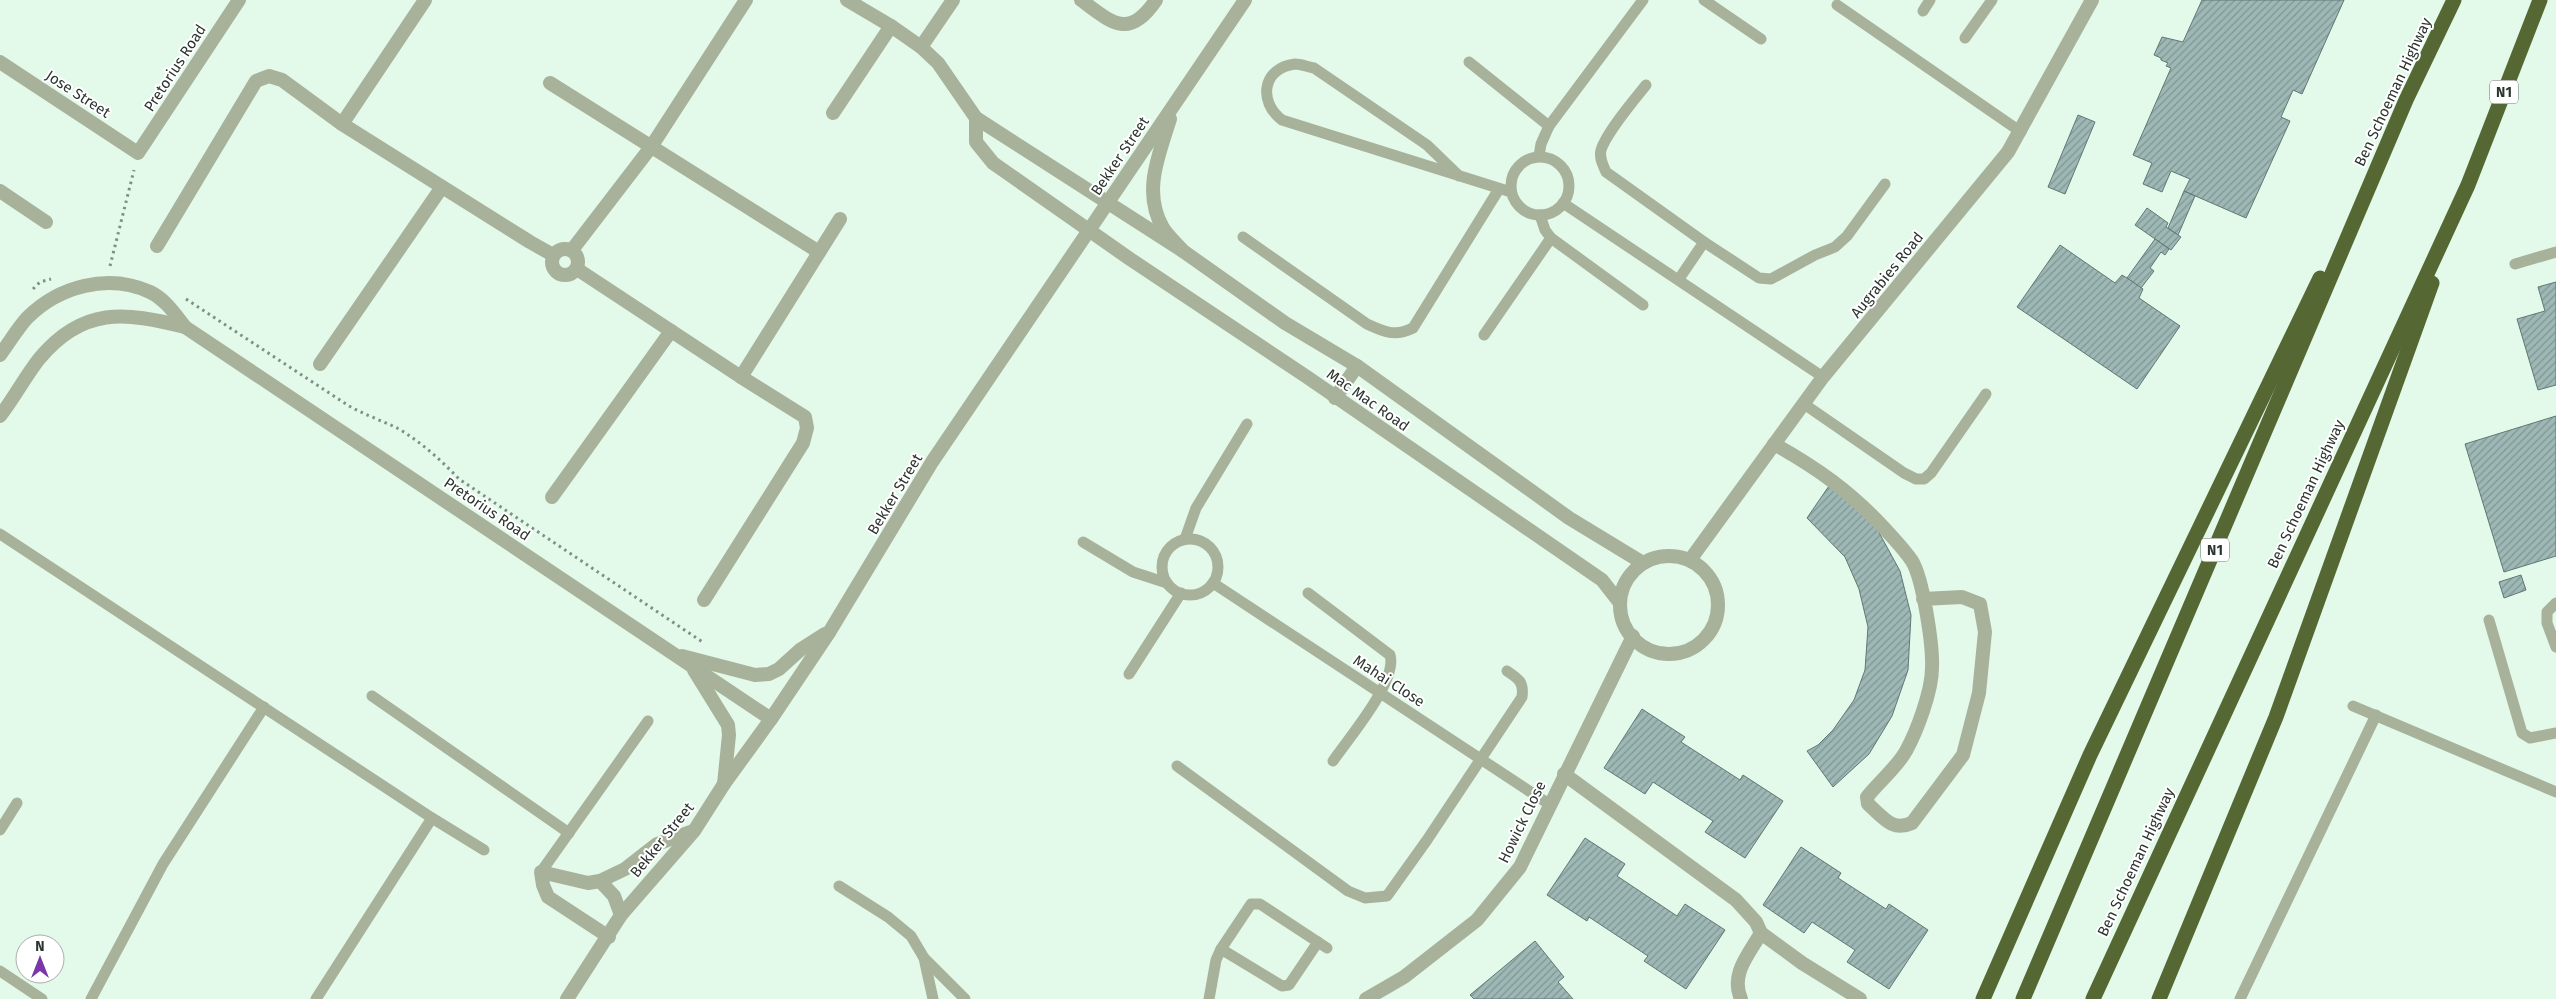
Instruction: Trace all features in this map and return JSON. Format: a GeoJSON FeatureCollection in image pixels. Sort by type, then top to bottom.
{"type":"FeatureCollection","features":[{"type":"Feature","properties":{"kind":"highway","name":"Ben Schoeman Highway"},"geometry":{"type":"LineString","coordinates":[[2023,999],[2406,100],[2454,0]]}},
{"type":"Feature","properties":{"kind":"highway","name":"Ben Schoeman Highway"},"geometry":{"type":"LineString","coordinates":[[2093,999],[2468,185],[2540,0]]}},
{"type":"Feature","properties":{"kind":"highway"},"geometry":{"type":"LineString","coordinates":[[1983,999],[2090,755],[2406,100]]}},
{"type":"Feature","properties":{"kind":"highway"},"geometry":{"type":"LineString","coordinates":[[2159,999],[2276,717],[2468,185]]}},
{"type":"Feature","properties":{"kind":"street","name":"Pretorius Road"},"geometry":{"type":"LineString","coordinates":[[138,153],[239,0]]}},
{"type":"Feature","properties":{"kind":"street"},"geometry":{"type":"LineString","coordinates":[[342,124],[425,0]]}},
{"type":"Feature","properties":{"kind":"street"},"geometry":{"type":"LineString","coordinates":[[572,250],[651,148],[746,0]]}},
{"type":"Feature","properties":{"kind":"street"},"geometry":{"type":"LineString","coordinates":[[847,0],[891,26],[921,47],[938,63],[976,118]]}},
{"type":"Feature","properties":{"kind":"street"},"geometry":{"type":"LineString","coordinates":[[921,47],[953,0]]}},
{"type":"Feature","properties":{"kind":"street"},"geometry":{"type":"LineString","coordinates":[[1081,0],[1109,20],[1121,25],[1128,25],[1143,16],[1156,0]]}},
{"type":"Feature","properties":{"kind":"street","name":"Bekker Street"},"geometry":{"type":"LineString","coordinates":[[567,999],[622,915],[694,831],[724,784],[771,720],[830,631],[932,462],[1245,0]]}},
{"type":"Feature","properties":{"kind":"street","name":"Augrabies Road"},"geometry":{"type":"LineString","coordinates":[[1690,560],[1823,378],[2008,152],[2021,132],[2092,0]]}},
{"type":"Feature","properties":{"kind":"street"},"geometry":{"type":"LineString","coordinates":[[833,112],[891,26]]}},
{"type":"Feature","properties":{"kind":"street","name":"Jose Street"},"geometry":{"type":"LineString","coordinates":[[0,62],[138,153]]}},
{"type":"Feature","properties":{"kind":"street"},"geometry":{"type":"LineString","coordinates":[[157,246],[256,81],[262,77],[269,76],[282,80],[342,124],[553,255]]}},
{"type":"Feature","properties":{"kind":"street"},"geometry":{"type":"LineString","coordinates":[[550,83],[819,252]]}},
{"type":"Feature","properties":{"kind":"street"},"geometry":{"type":"LineString","coordinates":[[1175,104],[1154,170],[1152,195],[1164,228],[1183,251]]}},
{"type":"Feature","properties":{"kind":"street","name":"Mac Mac Road"},"geometry":{"type":"LineString","coordinates":[[976,118],[1109,202],[1285,322],[1357,366],[1569,518],[1643,563]]}},
{"type":"Feature","properties":{"kind":"street","name":"Mac Mac Road"},"geometry":{"type":"LineString","coordinates":[[976,118],[976,142],[993,163],[1602,580],[1620,603]]}},
{"type":"Feature","properties":{"kind":"street"},"geometry":{"type":"LineString","coordinates":[[320,364],[442,187]]}},
{"type":"Feature","properties":{"kind":"street"},"geometry":{"type":"LineString","coordinates":[[0,191],[46,222]]}},
{"type":"Feature","properties":{"kind":"street"},"geometry":{"type":"LineString","coordinates":[[741,378],[840,219]]}},
{"type":"Feature","properties":{"kind":"street"},"geometry":{"type":"LineString","coordinates":[[563,248],[572,250],[578,257],[577,269],[567,275],[561,275],[552,266],[553,255],[563,248]]}},
{"type":"Feature","properties":{"kind":"street"},"geometry":{"type":"LineString","coordinates":[[577,269],[741,378],[805,417],[807,428],[803,443],[704,600]]}},
{"type":"Feature","properties":{"kind":"street","name":"Pretorius Road"},"geometry":{"type":"LineString","coordinates":[[0,355],[27,318],[53,298],[74,288],[88,284],[115,284],[151,292],[168,306],[185,327],[771,720]]}},
{"type":"Feature","properties":{"kind":"street","name":"Pretorius Road"},"geometry":{"type":"LineString","coordinates":[[0,416],[38,360],[56,340],[74,328],[95,320],[119,315],[148,318],[185,327]]}},
{"type":"Feature","properties":{"kind":"street"},"geometry":{"type":"LineString","coordinates":[[552,497],[671,331]]}},
{"type":"Feature","properties":{"kind":"street"},"geometry":{"type":"LineString","coordinates":[[1335,398],[1357,366]]}},
{"type":"Feature","properties":{"kind":"street"},"geometry":{"type":"LineString","coordinates":[[1774,444],[1816,468],[1859,502],[1913,562],[1923,599],[1932,669],[1916,728],[1905,752],[1867,797],[1868,804],[1895,827],[1903,827],[1912,823],[1963,755],[1979,693],[1985,632],[1980,604],[1962,597],[1923,599]]}},
{"type":"Feature","properties":{"kind":"street"},"geometry":{"type":"LineString","coordinates":[[1674,556],[1690,560],[1703,568],[1713,581],[1718,597],[1718,613],[1712,628],[1702,641],[1689,650],[1672,654],[1656,652],[1641,645],[1632,636],[1622,619],[1620,603],[1623,588],[1631,574],[1643,563],[1658,557],[1674,556]]}},
{"type":"Feature","properties":{"kind":"street"},"geometry":{"type":"LineString","coordinates":[[674,654],[738,672],[754,675],[769,674],[779,669],[800,650],[830,631]]}},
{"type":"Feature","properties":{"kind":"street","name":"Howick Close"},"geometry":{"type":"LineString","coordinates":[[1366,999],[1404,977],[1477,920],[1520,867],[1632,636]]}},
{"type":"Feature","properties":{"kind":"street"},"geometry":{"type":"LineString","coordinates":[[693,667],[728,725],[729,735],[724,784]]}},
{"type":"Feature","properties":{"kind":"street"},"geometry":{"type":"LineString","coordinates":[[1564,774],[1736,900],[1756,922],[1761,933],[1802,963],[1860,999]]}},
{"type":"Feature","properties":{"kind":"street"},"geometry":{"type":"LineString","coordinates":[[609,937],[548,897],[543,885],[542,872],[588,883],[600,881],[624,869],[657,844],[694,831]]}},
{"type":"Feature","properties":{"kind":"street"},"geometry":{"type":"LineString","coordinates":[[600,881],[614,896],[622,915]]}},
{"type":"Feature","properties":{"kind":"street"},"geometry":{"type":"LineString","coordinates":[[1741,999],[1737,990],[1737,975],[1761,933]]}},
{"type":"Feature","properties":{"kind":"lane"},"geometry":{"type":"LineString","coordinates":[[1539,156],[1541,144],[1549,126],[1643,0]]}},
{"type":"Feature","properties":{"kind":"lane"},"geometry":{"type":"LineString","coordinates":[[1704,0],[1761,39]]}},
{"type":"Feature","properties":{"kind":"lane"},"geometry":{"type":"LineString","coordinates":[[1923,11],[1930,0]]}},
{"type":"Feature","properties":{"kind":"lane"},"geometry":{"type":"LineString","coordinates":[[1964,38],[1992,0]]}},
{"type":"Feature","properties":{"kind":"lane"},"geometry":{"type":"LineString","coordinates":[[1837,5],[2021,132]]}},
{"type":"Feature","properties":{"kind":"lane"},"geometry":{"type":"LineString","coordinates":[[1470,62],[1549,126]]}},
{"type":"Feature","properties":{"kind":"lane"},"geometry":{"type":"LineString","coordinates":[[1459,176],[1427,145],[1314,68],[1296,64],[1280,68],[1269,79],[1266,99],[1271,112],[1282,120],[1459,176],[1511,192]]}},
{"type":"Feature","properties":{"kind":"lane"},"geometry":{"type":"LineString","coordinates":[[1646,85],[1608,137],[1601,150],[1601,162],[1606,172],[1704,242],[1759,278],[1771,279],[1834,246],[1847,236],[1884,184]]}},
{"type":"Feature","properties":{"kind":"lane"},"geometry":{"type":"LineString","coordinates":[[1539,156],[1552,159],[1563,167],[1568,179],[1569,192],[1563,204],[1553,212],[1540,215],[1527,212],[1517,204],[1511,192],[1511,179],[1517,168],[1527,159],[1539,156]]}},
{"type":"Feature","properties":{"kind":"lane"},"geometry":{"type":"LineString","coordinates":[[1243,237],[1367,324],[1386,333],[1401,334],[1413,328],[1499,188]]}},
{"type":"Feature","properties":{"kind":"lane"},"geometry":{"type":"LineString","coordinates":[[1563,204],[1823,378]]}},
{"type":"Feature","properties":{"kind":"lane"},"geometry":{"type":"LineString","coordinates":[[1540,215],[1544,230],[1551,238],[1643,305]]}},
{"type":"Feature","properties":{"kind":"lane"},"geometry":{"type":"LineString","coordinates":[[1484,335],[1551,238]]}},
{"type":"Feature","properties":{"kind":"lane"},"geometry":{"type":"LineString","coordinates":[[1679,280],[1704,242]]}},
{"type":"Feature","properties":{"kind":"lane"},"geometry":{"type":"LineString","coordinates":[[2515,264],[2556,252]]}},
{"type":"Feature","properties":{"kind":"lane"},"geometry":{"type":"LineString","coordinates":[[1804,404],[1904,473],[1916,479],[1924,479],[1931,473],[1986,394]]}},
{"type":"Feature","properties":{"kind":"lane"},"geometry":{"type":"LineString","coordinates":[[1185,539],[1196,508],[1247,424]]}},
{"type":"Feature","properties":{"kind":"lane"},"geometry":{"type":"LineString","coordinates":[[0,534],[432,818],[484,850]]}},
{"type":"Feature","properties":{"kind":"lane"},"geometry":{"type":"LineString","coordinates":[[1082,542],[1133,572],[1167,583],[1181,593],[1199,593],[1213,583],[1218,573],[1218,562],[1214,552],[1206,544],[1196,540],[1185,539],[1174,544],[1166,552],[1163,562],[1163,573],[1167,583]]}},
{"type":"Feature","properties":{"kind":"lane","name":"Mahai Close"},"geometry":{"type":"LineString","coordinates":[[1213,583],[1549,804]]}},
{"type":"Feature","properties":{"kind":"lane"},"geometry":{"type":"LineString","coordinates":[[1129,674],[1181,593]]}},
{"type":"Feature","properties":{"kind":"lane"},"geometry":{"type":"LineString","coordinates":[[1308,593],[1390,655],[1392,667],[1380,693],[1333,761]]}},
{"type":"Feature","properties":{"kind":"lane"},"geometry":{"type":"LineString","coordinates":[[2556,603],[2547,612],[2547,623],[2556,647]]}},
{"type":"Feature","properties":{"kind":"lane"},"geometry":{"type":"LineString","coordinates":[[2489,620],[2522,733],[2530,738],[2556,733]]}},
{"type":"Feature","properties":{"kind":"lane"},"geometry":{"type":"LineString","coordinates":[[1177,766],[1327,878],[1365,898],[1387,896],[1482,759],[1522,697],[1523,686],[1520,680],[1506,671]]}},
{"type":"Feature","properties":{"kind":"lane"},"geometry":{"type":"LineString","coordinates":[[372,696],[569,833]]}},
{"type":"Feature","properties":{"kind":"lane"},"geometry":{"type":"LineString","coordinates":[[2353,706],[2556,792]]}},
{"type":"Feature","properties":{"kind":"lane"},"geometry":{"type":"LineString","coordinates":[[91,999],[163,864],[264,707]]}},
{"type":"Feature","properties":{"kind":"lane"},"geometry":{"type":"LineString","coordinates":[[2240,999],[2376,715]]}},
{"type":"Feature","properties":{"kind":"lane"},"geometry":{"type":"LineString","coordinates":[[542,872],[648,721]]}},
{"type":"Feature","properties":{"kind":"lane"},"geometry":{"type":"LineString","coordinates":[[0,830],[17,803]]}},
{"type":"Feature","properties":{"kind":"lane"},"geometry":{"type":"LineString","coordinates":[[316,999],[432,818]]}},
{"type":"Feature","properties":{"kind":"lane"},"geometry":{"type":"LineString","coordinates":[[839,886],[888,917],[911,936],[924,958],[964,999]]}},
{"type":"Feature","properties":{"kind":"lane"},"geometry":{"type":"LineString","coordinates":[[1209,999],[1216,960],[1221,949],[1250,904],[1255,903],[1323,945],[1289,985],[1282,986],[1221,949]]}},
{"type":"Feature","properties":{"kind":"lane"},"geometry":{"type":"LineString","coordinates":[[924,958],[933,999]]}},
{"type":"Feature","properties":{"kind":"lane"},"geometry":{"type":"LineString","coordinates":[[0,971],[42,999]]}},
{"type":"Feature","properties":{"kind":"path"},"geometry":{"type":"LineString","coordinates":[[118,269],[110,266],[138,153]]}},
{"type":"Feature","properties":{"kind":"path"},"geometry":{"type":"LineString","coordinates":[[182,296],[349,406],[375,420],[397,428],[426,447],[459,479],[707,645]]}},
{"type":"Feature","properties":{"kind":"building"},"geometry":{"type":"Polygon","coordinates":[[[2202,0],[2344,0],[2302,94],[2293,90],[2281,117],[2290,121],[2246,218],[2184,191],[2190,179],[2171,171],[2162,192],[2143,184],[2152,163],[2133,155],[2171,68],[2166,66],[2168,63],[2154,55],[2162,37],[2183,42],[2202,0]]]}},
{"type":"Feature","properties":{"kind":"building"},"geometry":{"type":"Polygon","coordinates":[[[2078,115],[2095,122],[2065,194],[2048,187],[2078,115]]]}},
{"type":"Feature","properties":{"kind":"building"},"geometry":{"type":"Polygon","coordinates":[[[2184,191],[2195,196],[2178,235],[2168,228],[2184,191]]]}},
{"type":"Feature","properties":{"kind":"building"},"geometry":{"type":"Polygon","coordinates":[[[2147,208],[2168,223],[2166,227],[2181,237],[2171,250],[2135,225],[2147,208]]]}},
{"type":"Feature","properties":{"kind":"building"},"geometry":{"type":"Polygon","coordinates":[[[2155,239],[2169,249],[2165,255],[2161,252],[2150,268],[2154,271],[2141,288],[2127,278],[2155,239]]]}},
{"type":"Feature","properties":{"kind":"building"},"geometry":{"type":"Polygon","coordinates":[[[2060,245],[2115,283],[2122,275],[2127,278],[2143,289],[2139,298],[2180,326],[2137,389],[2017,307],[2060,245]]]}},
{"type":"Feature","properties":{"kind":"building"},"geometry":{"type":"Polygon","coordinates":[[[2556,282],[2556,385],[2538,390],[2517,319],[2545,311],[2538,287],[2556,282]]]}},
{"type":"Feature","properties":{"kind":"building"},"geometry":{"type":"Polygon","coordinates":[[[2556,416],[2556,556],[2504,572],[2465,444],[2556,416]]]}},
{"type":"Feature","properties":{"kind":"building"},"geometry":{"type":"Polygon","coordinates":[[[1831,483],[1876,527],[1900,571],[1911,615],[1908,670],[1892,716],[1869,754],[1833,787],[1807,751],[1818,745],[1833,730],[1854,700],[1865,670],[1868,627],[1859,589],[1845,557],[1807,518],[1831,483]]]}},
{"type":"Feature","properties":{"kind":"building"},"geometry":{"type":"Polygon","coordinates":[[[2521,575],[2526,590],[2504,598],[2499,582],[2521,575]]]}},
{"type":"Feature","properties":{"kind":"building"},"geometry":{"type":"Polygon","coordinates":[[[1642,709],[1685,737],[1681,742],[1740,780],[1743,775],[1783,801],[1745,858],[1705,832],[1713,821],[1653,782],[1645,794],[1604,768],[1642,709]]]}},
{"type":"Feature","properties":{"kind":"building"},"geometry":{"type":"Polygon","coordinates":[[[1585,838],[1625,864],[1617,876],[1677,916],[1685,904],[1725,930],[1686,989],[1644,961],[1648,956],[1589,917],[1587,921],[1547,895],[1585,838]]]}},
{"type":"Feature","properties":{"kind":"building"},"geometry":{"type":"Polygon","coordinates":[[[1801,847],[1841,873],[1838,878],[1886,909],[1889,904],[1928,930],[1889,989],[1847,962],[1855,950],[1812,922],[1804,933],[1763,905],[1801,847]]]}},
{"type":"Feature","properties":{"kind":"building"},"geometry":{"type":"Polygon","coordinates":[[[1535,941],[1564,977],[1558,982],[1573,999],[1474,999],[1470,995],[1535,941]]]}}]}
